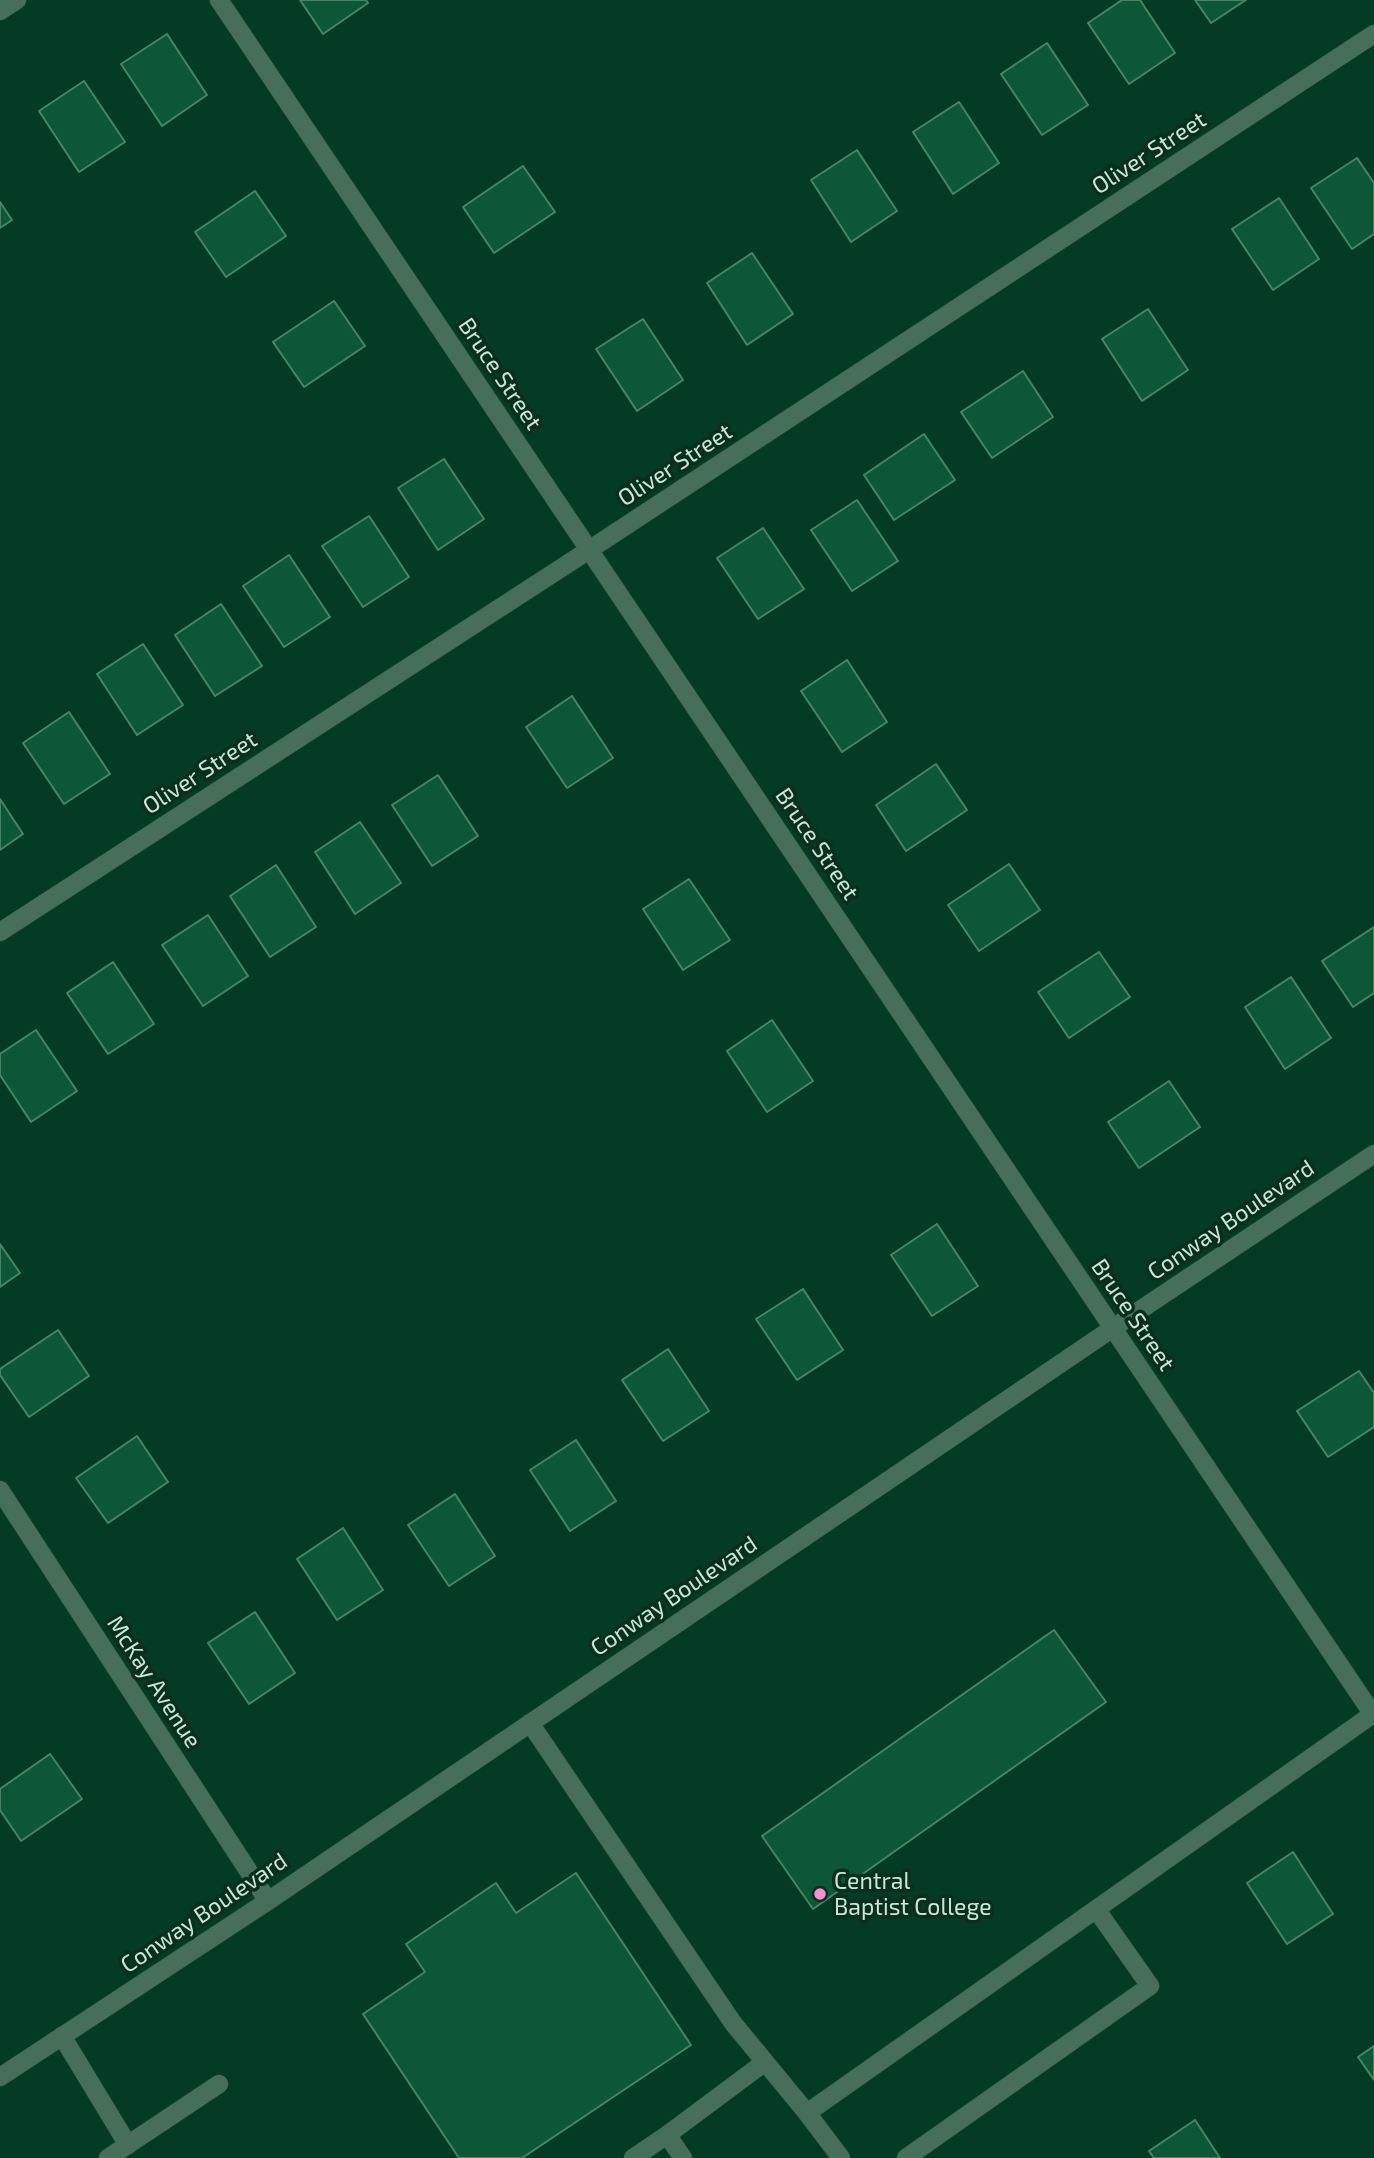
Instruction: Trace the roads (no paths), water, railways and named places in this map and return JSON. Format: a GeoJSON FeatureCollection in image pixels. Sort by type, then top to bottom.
{"type":"FeatureCollection","features":[{"type":"Feature","properties":{"kind":"street"},"geometry":{"type":"LineString","coordinates":[[0,11],[18,0]]}},
{"type":"Feature","properties":{"kind":"street","name":"Bruce Street"},"geometry":{"type":"LineString","coordinates":[[219,0],[1373,1715]]}},
{"type":"Feature","properties":{"kind":"street","name":"Oliver Street"},"geometry":{"type":"LineString","coordinates":[[0,932],[589,550],[1374,34]]}},
{"type":"Feature","properties":{"kind":"street","name":"Conway Boulevard"},"geometry":{"type":"LineString","coordinates":[[0,2077],[268,1900],[1112,1328],[1374,1154]]}},
{"type":"Feature","properties":{"kind":"street","name":"McKay Avenue"},"geometry":{"type":"LineString","coordinates":[[0,1490],[268,1900]]}},
{"type":"Feature","properties":{"kind":"street"},"geometry":{"type":"LineString","coordinates":[[807,2113],[1373,1715]]}},
{"type":"Feature","properties":{"kind":"street"},"geometry":{"type":"LineString","coordinates":[[530,1723],[733,2023],[841,2158]]}},
{"type":"Feature","properties":{"kind":"street"},"geometry":{"type":"LineString","coordinates":[[906,2158],[1150,1986],[1096,1909]]}},
{"type":"Feature","properties":{"kind":"street"},"geometry":{"type":"LineString","coordinates":[[62,2036],[128,2145]]}},
{"type":"Feature","properties":{"kind":"street"},"geometry":{"type":"LineString","coordinates":[[633,2158],[765,2062]]}},
{"type":"Feature","properties":{"kind":"street"},"geometry":{"type":"LineString","coordinates":[[108,2158],[219,2084]]}},
{"type":"Feature","properties":{"kind":"street"},"geometry":{"type":"LineString","coordinates":[[667,2135],[683,2158]]}},
{"type":"Feature","properties":{"kind":"place","name":"Central Baptist College"},"geometry":{"type":"Point","coordinates":[820,1894]}}]}
